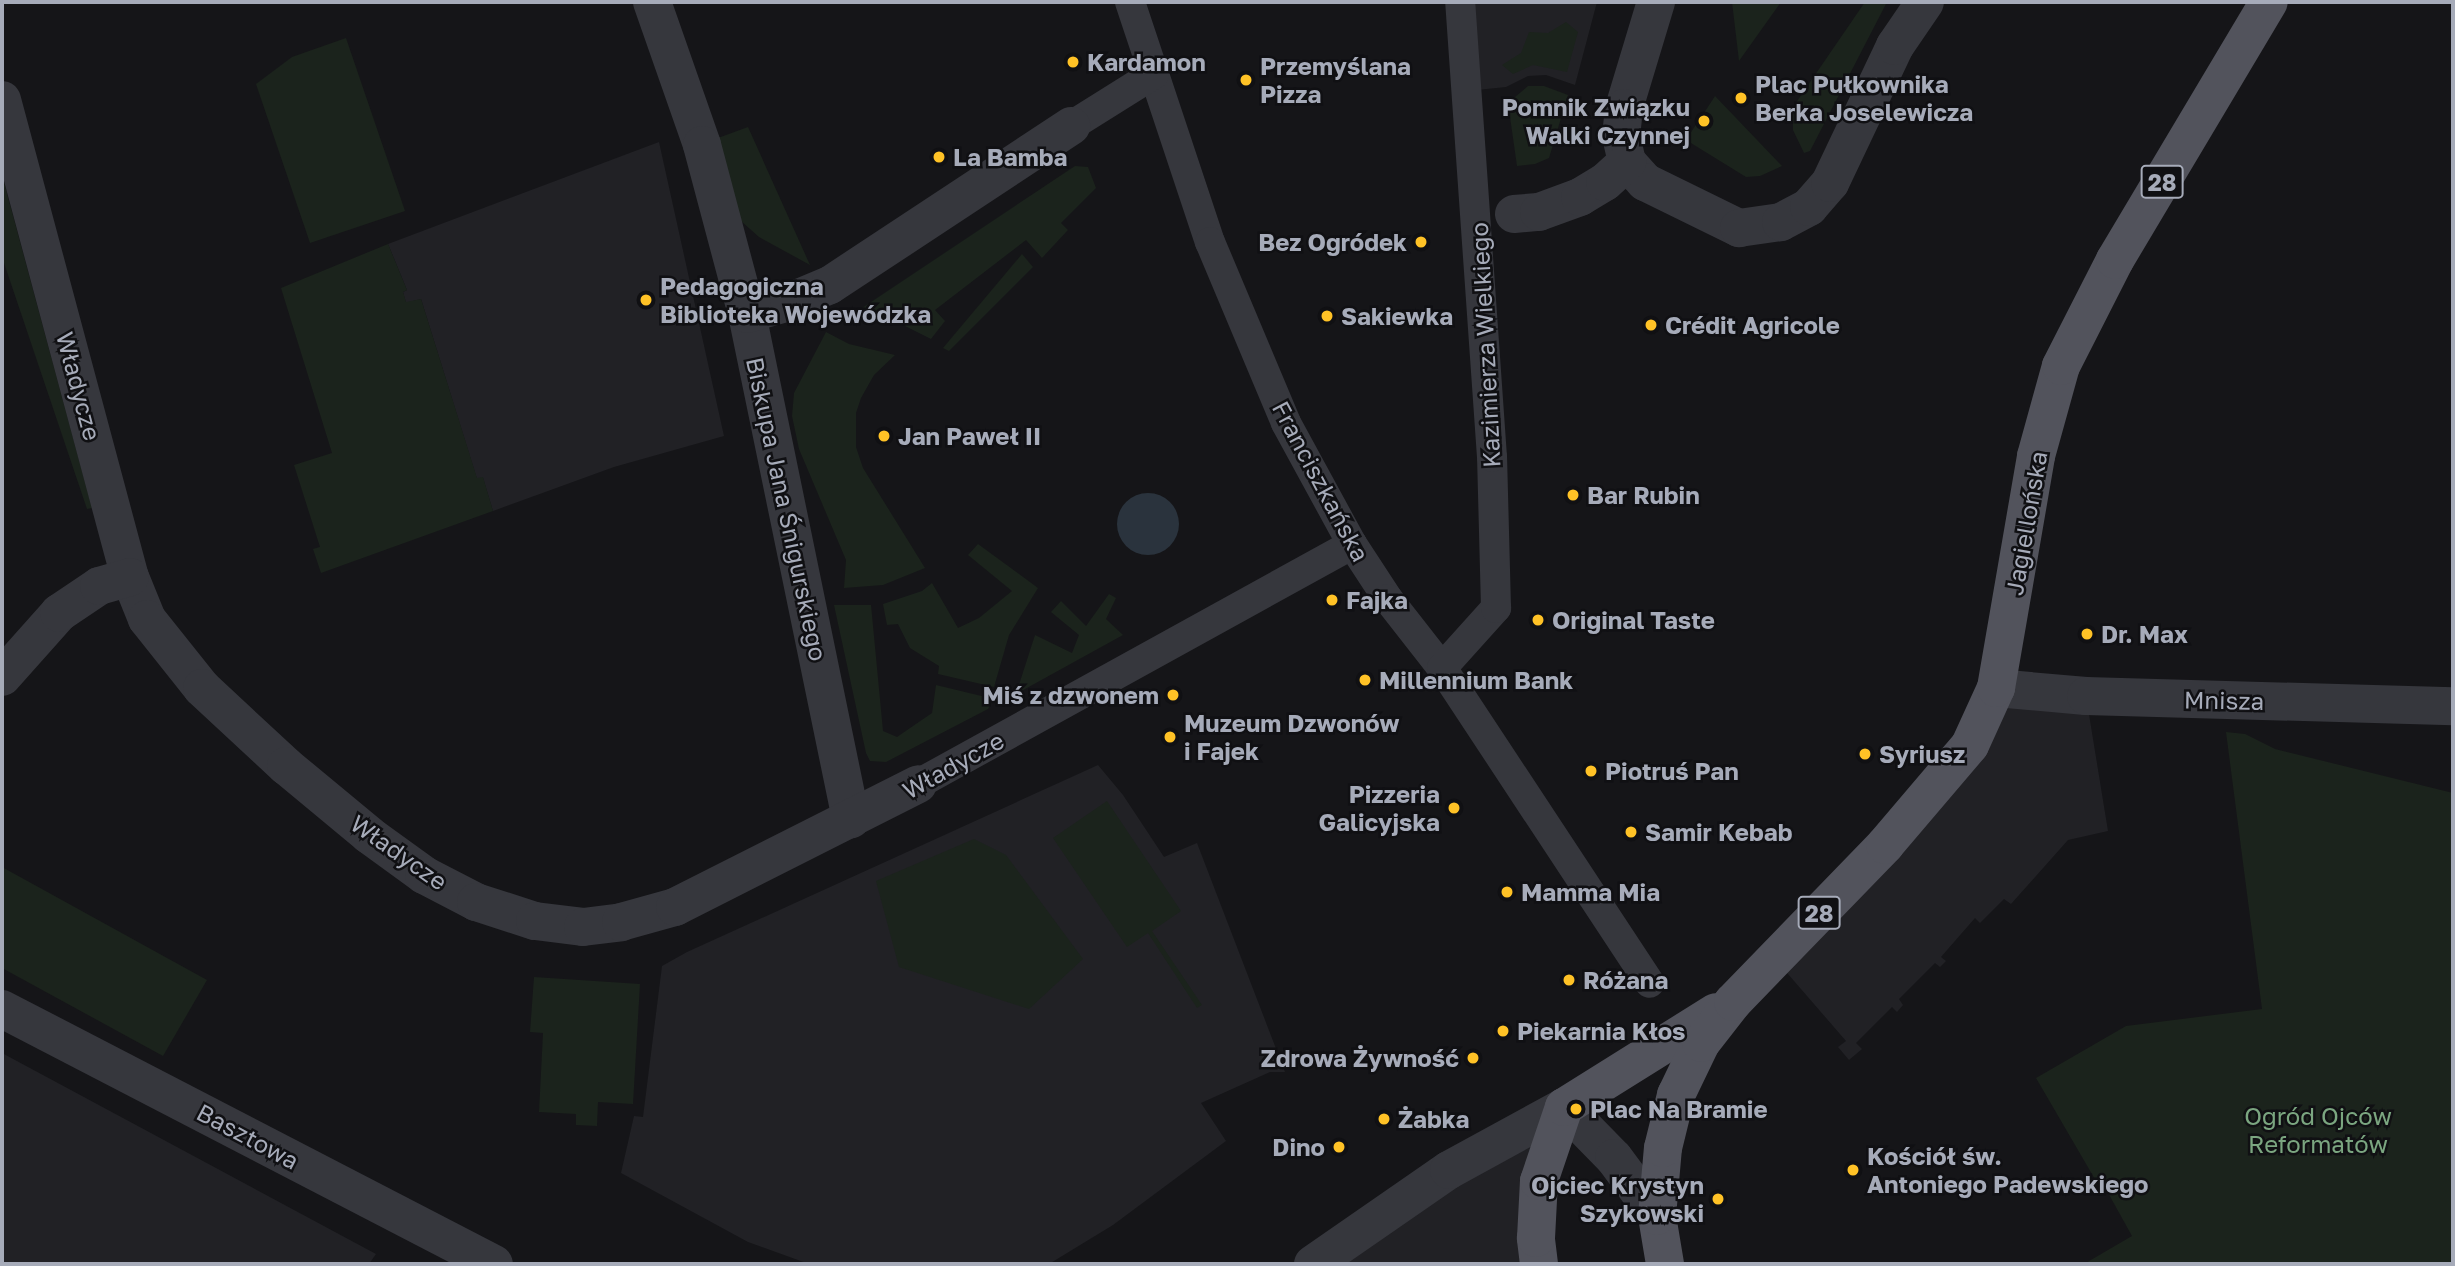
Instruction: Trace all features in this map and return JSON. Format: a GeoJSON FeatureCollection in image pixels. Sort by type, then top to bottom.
{"type":"FeatureCollection","features":[{"type":"Feature","properties":{"kind":"main road","name":"Jagiellońska"},"geometry":{"type":"LineString","coordinates":[[1733,1002],[1885,845],[1970,745],[1996,688],[2036,456],[2061,366],[2115,260],[2269,2]]}},
{"type":"Feature","properties":{"kind":"main road","name":"28"},"geometry":{"type":"LineString","coordinates":[[1665,1264],[1657,1216],[1663,1148],[1676,1095],[1701,1043],[1733,1002]]}},
{"type":"Feature","properties":{"kind":"main road","name":"28"},"geometry":{"type":"LineString","coordinates":[[1564,1107],[1733,1002]]}},
{"type":"Feature","properties":{"kind":"main road"},"geometry":{"type":"LineString","coordinates":[[1539,1264],[1536,1238],[1539,1181],[1564,1107]]}},
{"type":"Feature","properties":{"kind":"street","name":"Biskupa Jana Śnigurskiego"},"geometry":{"type":"LineString","coordinates":[[652,2],[702,145],[747,314],[845,822]]}},
{"type":"Feature","properties":{"kind":"street","name":"Franciszkańska"},"geometry":{"type":"LineString","coordinates":[[1130,2],[1210,242],[1286,423],[1352,544],[1388,599],[1442,668],[1650,983]]}},
{"type":"Feature","properties":{"kind":"street","name":"Kazimierza Wielkiego"},"geometry":{"type":"LineString","coordinates":[[1442,668],[1496,608],[1492,457],[1496,216],[1460,2]]}},
{"type":"Feature","properties":{"kind":"street"},"geometry":{"type":"LineString","coordinates":[[1656,2],[1624,108],[1621,136],[1627,162],[1645,183],[1739,228],[1782,222],[1809,206],[1830,183],[1895,46],[1926,2]]}},
{"type":"Feature","properties":{"kind":"street"},"geometry":{"type":"LineString","coordinates":[[747,314],[789,302],[830,285],[1154,74]]}},
{"type":"Feature","properties":{"kind":"street","name":"Władycze"},"geometry":{"type":"LineString","coordinates":[[2,100],[130,577],[147,619],[202,688],[286,766],[369,835],[424,875],[476,902],[503,912],[535,921],[583,927],[644,916],[675,907],[918,784],[1264,583],[1352,544]]}},
{"type":"Feature","properties":{"kind":"street"},"geometry":{"type":"LineString","coordinates":[[1496,216],[1539,212],[1580,197],[1605,182],[1627,162]]}},
{"type":"Feature","properties":{"kind":"street"},"geometry":{"type":"LineString","coordinates":[[2,677],[69,605],[99,586],[130,577]]}},
{"type":"Feature","properties":{"kind":"street","name":"Mnisza"},"geometry":{"type":"LineString","coordinates":[[1996,688],[2086,696],[2453,706]]}},
{"type":"Feature","properties":{"kind":"street","name":"Basztowa"},"geometry":{"type":"LineString","coordinates":[[2,1009],[494,1264]]}},
{"type":"Feature","properties":{"kind":"street"},"geometry":{"type":"LineString","coordinates":[[1313,1264],[1449,1170],[1564,1107],[1614,1157],[1657,1216]]}},
{"type":"Feature","properties":{"kind":"shaded area"},"geometry":{"type":"Polygon","coordinates":[[[1460,2],[1597,2],[1575,85],[1546,75],[1528,76],[1506,87],[1467,91],[1460,2]]]}},
{"type":"Feature","properties":{"kind":"shaded area"},"geometry":{"type":"Polygon","coordinates":[[[659,142],[724,436],[614,467],[493,511],[483,478],[477,479],[421,299],[406,303],[403,292],[407,290],[388,244],[659,142]]]}},
{"type":"Feature","properties":{"kind":"shaded area"},"geometry":{"type":"Polygon","coordinates":[[[1148,493],[1170,502],[1179,524],[1170,546],[1148,555],[1126,546],[1117,524],[1126,502],[1148,493]]]}},
{"type":"Feature","properties":{"kind":"shaded area"},"geometry":{"type":"Polygon","coordinates":[[[1996,688],[2086,696],[2108,831],[2068,840],[2011,904],[2004,899],[1980,923],[1975,918],[1941,957],[1946,961],[1940,967],[1935,963],[1899,999],[1903,1005],[1897,1012],[1892,1007],[1856,1043],[1862,1049],[1849,1060],[1838,1047],[1846,1041],[1775,959],[1996,688]]]}},
{"type":"Feature","properties":{"kind":"shaded area"},"geometry":{"type":"Polygon","coordinates":[[[1098,765],[1123,795],[1164,857],[1197,843],[1285,1072],[1270,1072],[1201,1103],[1226,1141],[1113,1225],[1049,1264],[809,1264],[748,1242],[621,1173],[634,1116],[643,1117],[662,966],[687,952],[1098,765]]]}},
{"type":"Feature","properties":{"kind":"shaded area"},"geometry":{"type":"Polygon","coordinates":[[[2,1053],[376,1254],[369,1264],[2,1264],[2,1053]]]}},
{"type":"Feature","properties":{"kind":"shaded area"},"geometry":{"type":"Polygon","coordinates":[[[1564,1107],[1539,1264],[1313,1264],[1564,1107]]]}},
{"type":"Feature","properties":{"kind":"green space"},"geometry":{"type":"Polygon","coordinates":[[[1732,2],[1781,2],[1739,61],[1732,2]]]}},
{"type":"Feature","properties":{"kind":"green space"},"geometry":{"type":"Polygon","coordinates":[[[1865,2],[1887,2],[1810,151],[1804,153],[1793,130],[1793,107],[1865,2]]]}},
{"type":"Feature","properties":{"kind":"green space"},"geometry":{"type":"Polygon","coordinates":[[[1566,22],[1578,32],[1567,72],[1533,65],[1513,74],[1502,65],[1521,53],[1529,32],[1548,33],[1566,22]]]}},
{"type":"Feature","properties":{"kind":"green space"},"geometry":{"type":"Polygon","coordinates":[[[346,38],[405,211],[310,243],[256,84],[292,57],[346,38]]]}},
{"type":"Feature","properties":{"kind":"green space"},"geometry":{"type":"Polygon","coordinates":[[[1528,86],[1544,86],[1568,95],[1549,158],[1535,164],[1517,166],[1508,103],[1528,86]]]}},
{"type":"Feature","properties":{"kind":"green space"},"geometry":{"type":"Polygon","coordinates":[[[1715,96],[1782,166],[1760,176],[1746,177],[1686,140],[1697,123],[1707,129],[1713,119],[1704,113],[1715,96]]]}},
{"type":"Feature","properties":{"kind":"green space"},"geometry":{"type":"Polygon","coordinates":[[[748,127],[810,265],[759,237],[741,221],[718,138],[748,127]]]}},
{"type":"Feature","properties":{"kind":"green space"},"geometry":{"type":"Polygon","coordinates":[[[1075,166],[1088,167],[1096,188],[1061,223],[1068,230],[1042,258],[1026,240],[935,310],[945,321],[931,339],[901,324],[856,312],[1075,166]]]}},
{"type":"Feature","properties":{"kind":"green space"},"geometry":{"type":"Polygon","coordinates":[[[2,175],[92,508],[87,509],[2,257],[2,175]]]}},
{"type":"Feature","properties":{"kind":"green space"},"geometry":{"type":"Polygon","coordinates":[[[388,244],[407,290],[403,292],[406,302],[421,299],[477,478],[483,477],[493,511],[321,573],[313,549],[320,547],[294,465],[332,453],[281,288],[388,244]]]}},
{"type":"Feature","properties":{"kind":"green space"},"geometry":{"type":"Polygon","coordinates":[[[1022,254],[1033,267],[949,351],[943,348],[1022,254]]]}},
{"type":"Feature","properties":{"kind":"green space"},"geometry":{"type":"Polygon","coordinates":[[[826,332],[849,344],[895,355],[874,375],[861,398],[856,413],[856,447],[863,468],[925,568],[883,585],[844,588],[846,560],[799,449],[792,416],[794,393],[826,332]]]}},
{"type":"Feature","properties":{"kind":"green space"},"geometry":{"type":"Polygon","coordinates":[[[978,544],[1038,588],[1009,635],[994,687],[938,674],[939,666],[910,648],[898,624],[887,625],[883,604],[922,591],[932,583],[958,628],[979,618],[1012,591],[968,555],[978,544]]]}},
{"type":"Feature","properties":{"kind":"green space"},"geometry":{"type":"Polygon","coordinates":[[[1109,594],[1116,598],[1106,619],[1123,635],[1016,694],[1035,635],[1072,653],[1079,635],[1051,612],[1061,601],[1086,626],[1109,594]]]}},
{"type":"Feature","properties":{"kind":"green space"},"geometry":{"type":"Polygon","coordinates":[[[834,605],[871,605],[883,731],[897,737],[932,713],[936,685],[994,699],[988,709],[886,762],[870,761],[834,605]]]}},
{"type":"Feature","properties":{"kind":"green space","name":"Ogród Ojców Reformatów"},"geometry":{"type":"Polygon","coordinates":[[[2226,732],[2245,734],[2275,749],[2453,793],[2453,1264],[2084,1264],[2132,1236],[2107,1191],[2103,1193],[2036,1078],[2126,1026],[2262,1009],[2226,732]]]}},
{"type":"Feature","properties":{"kind":"green space"},"geometry":{"type":"Polygon","coordinates":[[[1107,801],[1181,911],[1152,931],[1202,1005],[1197,1008],[1148,933],[1127,947],[1053,838],[1107,801]]]}},
{"type":"Feature","properties":{"kind":"green space"},"geometry":{"type":"Polygon","coordinates":[[[974,839],[1006,855],[1083,959],[1029,1009],[899,967],[876,881],[974,839]]]}},
{"type":"Feature","properties":{"kind":"green space"},"geometry":{"type":"Polygon","coordinates":[[[2,867],[207,980],[163,1056],[2,968],[2,867]]]}},
{"type":"Feature","properties":{"kind":"green space"},"geometry":{"type":"Polygon","coordinates":[[[534,977],[640,984],[633,1104],[598,1102],[597,1126],[576,1125],[576,1114],[539,1112],[543,1033],[530,1032],[534,977]]]}},
{"type":"Feature","properties":{"kind":"place","name":"Kardamon"},"geometry":{"type":"Point","coordinates":[1073,62]}},
{"type":"Feature","properties":{"kind":"place","name":"Przemyślana Pizza"},"geometry":{"type":"Point","coordinates":[1246,80]}},
{"type":"Feature","properties":{"kind":"place","name":"Plac Pułkownika Berka Joselewicza"},"geometry":{"type":"Point","coordinates":[1741,98]}},
{"type":"Feature","properties":{"kind":"place","name":"Pomnik Związku Walki Czynnej"},"geometry":{"type":"Point","coordinates":[1704,121]}},
{"type":"Feature","properties":{"kind":"place","name":"La Bamba"},"geometry":{"type":"Point","coordinates":[939,157]}},
{"type":"Feature","properties":{"kind":"place","name":"Bez Ogródek"},"geometry":{"type":"Point","coordinates":[1421,242]}},
{"type":"Feature","properties":{"kind":"place","name":"Pedagogiczna Biblioteka Wojewódzka"},"geometry":{"type":"Point","coordinates":[646,300]}},
{"type":"Feature","properties":{"kind":"place","name":"Sakiewka"},"geometry":{"type":"Point","coordinates":[1327,316]}},
{"type":"Feature","properties":{"kind":"place","name":"Crédit Agricole"},"geometry":{"type":"Point","coordinates":[1651,325]}},
{"type":"Feature","properties":{"kind":"place","name":"Jan Paweł II"},"geometry":{"type":"Point","coordinates":[884,436]}},
{"type":"Feature","properties":{"kind":"place","name":"Bar Rubin"},"geometry":{"type":"Point","coordinates":[1573,495]}},
{"type":"Feature","properties":{"kind":"place","name":"Fajka"},"geometry":{"type":"Point","coordinates":[1332,600]}},
{"type":"Feature","properties":{"kind":"place","name":"Original Taste"},"geometry":{"type":"Point","coordinates":[1538,620]}},
{"type":"Feature","properties":{"kind":"place","name":"Dr. Max"},"geometry":{"type":"Point","coordinates":[2087,634]}},
{"type":"Feature","properties":{"kind":"place","name":"Millennium Bank"},"geometry":{"type":"Point","coordinates":[1365,680]}},
{"type":"Feature","properties":{"kind":"place","name":"Miś z dzwonem"},"geometry":{"type":"Point","coordinates":[1173,695]}},
{"type":"Feature","properties":{"kind":"place","name":"Muzeum Dzwonów i Fajek"},"geometry":{"type":"Point","coordinates":[1170,737]}},
{"type":"Feature","properties":{"kind":"place","name":"Syriusz"},"geometry":{"type":"Point","coordinates":[1865,754]}},
{"type":"Feature","properties":{"kind":"place","name":"Piotruś Pan"},"geometry":{"type":"Point","coordinates":[1591,771]}},
{"type":"Feature","properties":{"kind":"place","name":"Pizzeria Galicyjska"},"geometry":{"type":"Point","coordinates":[1454,808]}},
{"type":"Feature","properties":{"kind":"place","name":"Samir Kebab"},"geometry":{"type":"Point","coordinates":[1631,832]}},
{"type":"Feature","properties":{"kind":"place","name":"Mamma Mia"},"geometry":{"type":"Point","coordinates":[1507,892]}},
{"type":"Feature","properties":{"kind":"place","name":"Różana"},"geometry":{"type":"Point","coordinates":[1569,980]}},
{"type":"Feature","properties":{"kind":"place","name":"Piekarnia Kłos"},"geometry":{"type":"Point","coordinates":[1503,1031]}},
{"type":"Feature","properties":{"kind":"place","name":"Zdrowa Żywność"},"geometry":{"type":"Point","coordinates":[1473,1058]}},
{"type":"Feature","properties":{"kind":"place","name":"Plac Na Bramie"},"geometry":{"type":"Point","coordinates":[1576,1109]}},
{"type":"Feature","properties":{"kind":"place","name":"Żabka"},"geometry":{"type":"Point","coordinates":[1384,1119]}},
{"type":"Feature","properties":{"kind":"place","name":"Dino"},"geometry":{"type":"Point","coordinates":[1339,1147]}},
{"type":"Feature","properties":{"kind":"place","name":"Kościół św. Antoniego Padewskiego"},"geometry":{"type":"Point","coordinates":[1853,1170]}},
{"type":"Feature","properties":{"kind":"place","name":"Ojciec Krystyn Szykowski"},"geometry":{"type":"Point","coordinates":[1718,1199]}}]}
